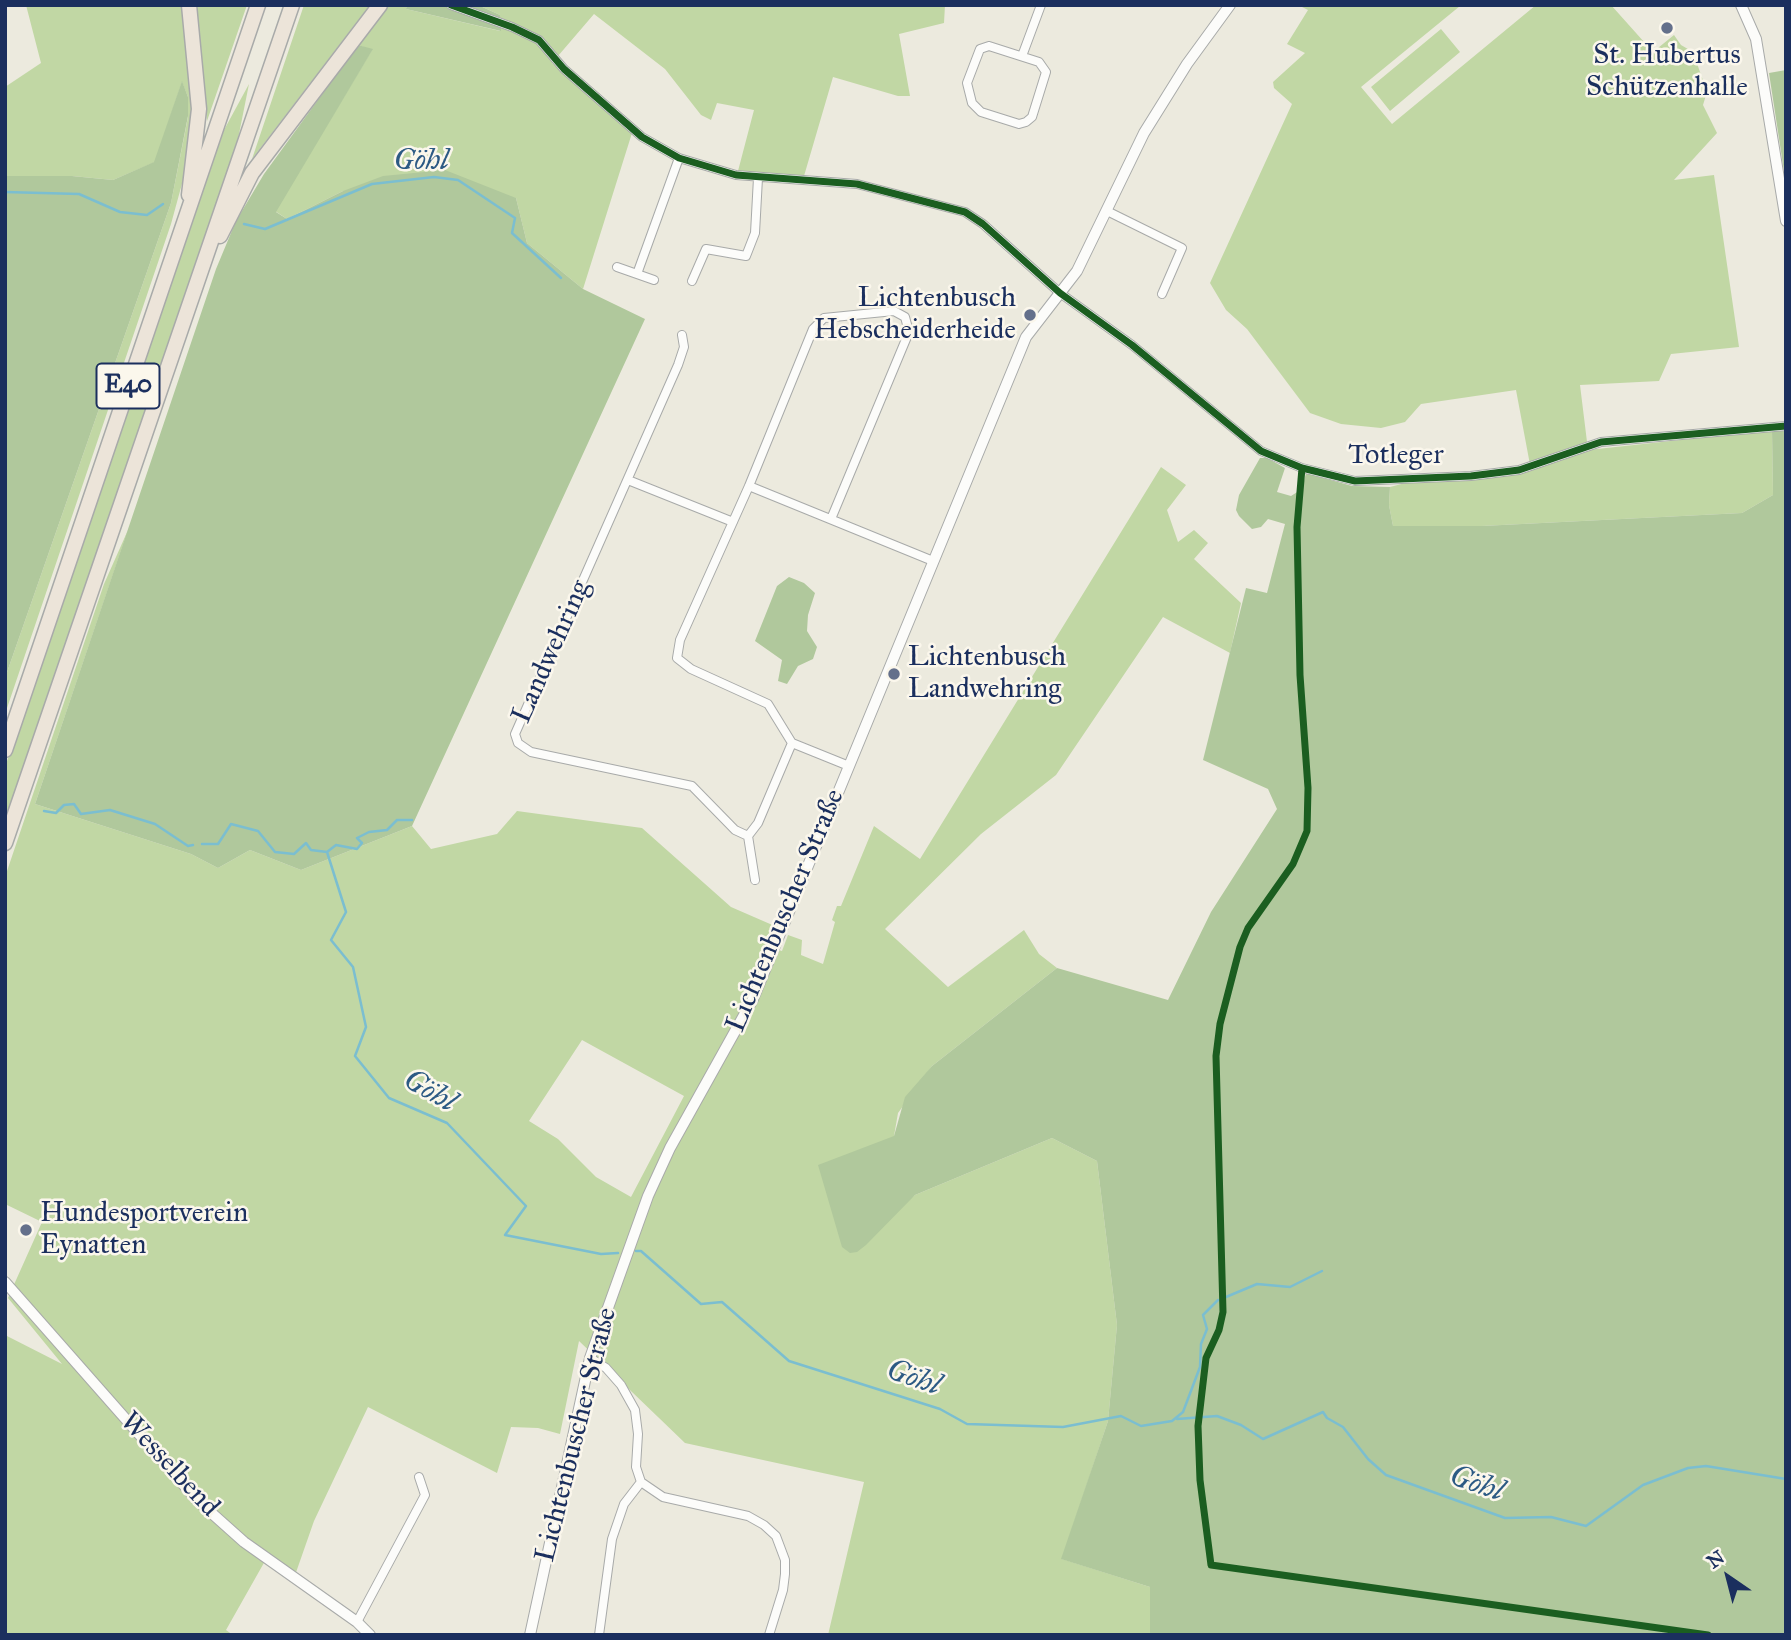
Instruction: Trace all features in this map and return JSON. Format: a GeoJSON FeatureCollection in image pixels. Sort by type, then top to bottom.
{"type":"FeatureCollection","features":[{"type":"Feature","properties":{"kind":"highway"},"geometry":{"type":"LineString","coordinates":[[188,210],[188,182],[199,109],[189,5]]}},
{"type":"Feature","properties":{"kind":"highway","name":"E40"},"geometry":{"type":"LineString","coordinates":[[5,750],[258,5]]}},
{"type":"Feature","properties":{"kind":"highway","name":"E40"},"geometry":{"type":"LineString","coordinates":[[5,843],[292,5]]}},
{"type":"Feature","properties":{"kind":"highway"},"geometry":{"type":"LineString","coordinates":[[206,254],[225,229],[236,202],[265,154],[379,7]]}},
{"type":"Feature","properties":{"kind":"street","name":"Totleger"},"geometry":{"type":"LineString","coordinates":[[451,5],[539,40],[564,69],[642,137],[679,158],[723,172],[758,178],[858,184],[953,208],[983,224],[1060,293],[1132,345],[1261,451],[1302,468],[1355,481],[1502,473],[1519,470],[1601,442],[1786,426]]}},
{"type":"Feature","properties":{"kind":"street"},"geometry":{"type":"LineString","coordinates":[[1022,56],[1041,5]]}},
{"type":"Feature","properties":{"kind":"street","name":"Lichtenbuscher Straße"},"geometry":{"type":"LineString","coordinates":[[530,1635],[590,1358],[648,1196],[670,1148],[753,999],[1017,355],[1038,319],[1077,271],[1149,123],[1230,5]]}},
{"type":"Feature","properties":{"kind":"street"},"geometry":{"type":"LineString","coordinates":[[1741,5],[1756,39],[1786,221]]}},
{"type":"Feature","properties":{"kind":"street"},"geometry":{"type":"LineString","coordinates":[[989,46],[1022,56],[1039,62],[1046,72],[1032,117],[1019,124],[976,109],[967,83],[979,49],[989,46]]}},
{"type":"Feature","properties":{"kind":"street"},"geometry":{"type":"LineString","coordinates":[[637,274],[679,158]]}},
{"type":"Feature","properties":{"kind":"street"},"geometry":{"type":"LineString","coordinates":[[692,281],[706,249],[746,257],[755,233],[758,178]]}},
{"type":"Feature","properties":{"kind":"street"},"geometry":{"type":"LineString","coordinates":[[1107,211],[1182,248],[1162,294]]}},
{"type":"Feature","properties":{"kind":"street"},"geometry":{"type":"LineString","coordinates":[[617,267],[654,279]]}},
{"type":"Feature","properties":{"kind":"street"},"geometry":{"type":"LineString","coordinates":[[831,519],[909,332],[905,317],[894,311],[824,318],[818,322],[680,640],[677,658],[691,669],[768,705],[792,743],[849,766]]}},
{"type":"Feature","properties":{"kind":"street","name":"Landwehring"},"geometry":{"type":"LineString","coordinates":[[682,335],[684,347],[678,365],[517,725],[518,743],[531,752],[692,786],[735,830],[748,835]]}},
{"type":"Feature","properties":{"kind":"street"},"geometry":{"type":"LineString","coordinates":[[628,480],[733,522]]}},
{"type":"Feature","properties":{"kind":"street"},"geometry":{"type":"LineString","coordinates":[[748,486],[933,561]]}},
{"type":"Feature","properties":{"kind":"street"},"geometry":{"type":"LineString","coordinates":[[755,880],[748,835],[758,824],[792,743]]}},
{"type":"Feature","properties":{"kind":"street","name":"Wesselbend"},"geometry":{"type":"LineString","coordinates":[[5,1282],[197,1500],[244,1542],[357,1622],[370,1635]]}},
{"type":"Feature","properties":{"kind":"street"},"geometry":{"type":"LineString","coordinates":[[590,1358],[606,1368],[621,1385],[635,1410],[638,1434],[636,1467],[641,1482],[663,1497],[748,1516],[776,1536],[785,1560],[785,1574],[783,1590],[769,1635]]}},
{"type":"Feature","properties":{"kind":"street"},"geometry":{"type":"LineString","coordinates":[[357,1622],[425,1495],[419,1477]]}},
{"type":"Feature","properties":{"kind":"street"},"geometry":{"type":"LineString","coordinates":[[599,1635],[612,1539],[624,1504],[641,1482]]}},
{"type":"Feature","properties":{"kind":"green space"},"geometry":{"type":"Polygon","coordinates":[[[26,5],[183,5],[193,107],[189,158],[171,224],[5,714],[5,678],[171,203],[188,117],[188,97],[182,82],[155,162],[113,180],[72,176],[5,176],[5,87],[41,63],[26,5]]]}},
{"type":"Feature","properties":{"kind":"green space"},"geometry":{"type":"Polygon","coordinates":[[[193,5],[247,5],[207,121],[203,82],[193,5]]]}},
{"type":"Feature","properties":{"kind":"green space"},"geometry":{"type":"Polygon","coordinates":[[[304,5],[370,5],[252,159],[304,5]]]}},
{"type":"Feature","properties":{"kind":"green space"},"geometry":{"type":"Polygon","coordinates":[[[387,5],[407,5],[406,9],[500,31],[500,15],[478,5],[945,5],[944,23],[899,34],[910,96],[898,96],[833,77],[804,176],[738,171],[754,110],[717,103],[711,120],[701,115],[665,69],[594,14],[552,63],[632,133],[583,289],[527,243],[516,198],[343,191],[287,219],[275,211],[372,50],[358,45],[387,5]]]}},
{"type":"Feature","properties":{"kind":"green space"},"geometry":{"type":"Polygon","coordinates":[[[407,5],[478,5],[500,15],[501,31],[406,9],[407,5]]]}},
{"type":"Feature","properties":{"kind":"green space"},"geometry":{"type":"Polygon","coordinates":[[[1298,5],[1460,6],[1361,87],[1392,124],[1536,5],[1611,5],[1653,52],[1674,35],[1681,45],[1693,52],[1707,92],[1703,105],[1717,133],[1674,180],[1714,175],[1739,347],[1671,354],[1659,381],[1580,385],[1588,450],[1772,430],[1773,495],[1742,513],[1482,526],[1393,526],[1389,505],[1390,487],[1409,482],[1531,470],[1516,390],[1421,404],[1405,422],[1381,428],[1341,424],[1310,413],[1247,329],[1226,310],[1210,283],[1292,104],[1274,88],[1273,82],[1305,53],[1287,44],[1308,10],[1298,5]]]}},
{"type":"Feature","properties":{"kind":"green space"},"geometry":{"type":"Polygon","coordinates":[[[1441,29],[1460,52],[1390,111],[1371,87],[1441,29]]]}},
{"type":"Feature","properties":{"kind":"green space"},"geometry":{"type":"Polygon","coordinates":[[[358,45],[373,49],[276,212],[287,219],[343,191],[383,176],[445,170],[516,198],[527,243],[583,289],[645,319],[412,826],[301,870],[250,850],[218,868],[191,854],[35,804],[216,269],[236,221],[264,174],[358,45]]]}},
{"type":"Feature","properties":{"kind":"green space"},"geometry":{"type":"Polygon","coordinates":[[[1786,70],[1786,184],[1769,73],[1786,70]]]}},
{"type":"Feature","properties":{"kind":"green space"},"geometry":{"type":"Polygon","coordinates":[[[182,81],[188,97],[188,116],[171,203],[5,678],[5,176],[72,176],[113,180],[154,162],[182,81]]]}},
{"type":"Feature","properties":{"kind":"green space"},"geometry":{"type":"Polygon","coordinates":[[[249,84],[236,149],[5,827],[5,767],[224,130],[249,84]]]}},
{"type":"Feature","properties":{"kind":"green space"},"geometry":{"type":"Polygon","coordinates":[[[1772,430],[1786,431],[1786,1635],[1150,1635],[1150,1587],[1061,1559],[1108,1421],[1117,1325],[1097,1161],[1052,1138],[915,1195],[866,1245],[857,1252],[850,1253],[842,1247],[818,1165],[894,1136],[905,1097],[932,1066],[1057,968],[1168,1000],[1211,912],[1277,809],[1268,789],[1203,760],[1246,588],[1267,593],[1285,524],[1268,519],[1261,527],[1252,529],[1236,510],[1239,495],[1260,458],[1267,458],[1285,468],[1277,492],[1291,496],[1302,489],[1306,473],[1352,486],[1390,487],[1389,505],[1393,526],[1482,526],[1742,513],[1773,495],[1772,430]]]}},
{"type":"Feature","properties":{"kind":"green space"},"geometry":{"type":"Polygon","coordinates":[[[1161,467],[1186,485],[1167,510],[1178,542],[1194,530],[1208,543],[1194,559],[1241,603],[1230,653],[1163,617],[1056,775],[981,834],[885,929],[948,987],[1024,930],[1039,954],[1057,968],[932,1066],[898,1113],[894,1136],[903,1204],[915,1195],[1052,1138],[1097,1161],[1117,1325],[1108,1421],[1062,1559],[1150,1587],[1150,1635],[828,1635],[864,1482],[685,1443],[579,1341],[560,1434],[538,1428],[511,1427],[497,1473],[368,1407],[314,1521],[293,1581],[265,1561],[226,1630],[233,1635],[5,1635],[5,1335],[62,1364],[8,1298],[42,1222],[5,1204],[5,877],[104,584],[128,530],[35,804],[191,854],[218,868],[250,850],[301,870],[412,826],[431,849],[497,834],[517,811],[642,828],[731,907],[777,927],[769,947],[782,951],[788,935],[802,940],[801,955],[823,964],[837,906],[841,906],[874,826],[920,859],[1161,467]],[[582,1040],[529,1121],[558,1139],[596,1177],[631,1197],[684,1096],[582,1040]]]}},
{"type":"Feature","properties":{"kind":"green space"},"geometry":{"type":"Polygon","coordinates":[[[789,577],[804,583],[815,593],[808,615],[807,631],[817,647],[813,659],[798,666],[787,684],[778,681],[782,660],[755,641],[777,586],[789,577]]]}},
{"type":"Feature","properties":{"kind":"waterway","name":"Göhl"},"geometry":{"type":"LineString","coordinates":[[244,224],[265,229],[372,184],[434,177],[458,180],[515,218],[512,233],[561,278]]}},
{"type":"Feature","properties":{"kind":"waterway","name":"Göhl"},"geometry":{"type":"LineString","coordinates":[[5,192],[79,194],[120,212],[147,215],[163,204]]}},
{"type":"Feature","properties":{"kind":"waterway","name":"Göhl"},"geometry":{"type":"LineString","coordinates":[[44,811],[56,813],[64,805],[74,804],[81,814],[110,810],[155,824],[188,846],[193,845]]}},
{"type":"Feature","properties":{"kind":"waterway"},"geometry":{"type":"LineString","coordinates":[[327,852],[336,845],[357,849],[362,843],[357,838],[369,832],[387,830],[397,820],[412,820]]}},
{"type":"Feature","properties":{"kind":"waterway","name":"Göhl"},"geometry":{"type":"LineString","coordinates":[[202,844],[218,844],[231,824],[258,831],[275,852],[294,854],[306,843],[311,850],[327,852],[346,912],[331,940],[353,967],[366,1027],[355,1056],[389,1098],[447,1123],[526,1206],[505,1235],[601,1254],[618,1253]]}},
{"type":"Feature","properties":{"kind":"waterway","name":"Göhl"},"geometry":{"type":"LineString","coordinates":[[636,1251],[641,1251],[701,1304],[722,1302],[789,1361],[940,1409],[967,1424],[1063,1427],[1121,1416],[1141,1426],[1172,1421],[1183,1412],[1200,1367],[1201,1344],[1207,1329],[1203,1315],[1218,1300]]}},
{"type":"Feature","properties":{"kind":"waterway","name":"Göhl"},"geometry":{"type":"LineString","coordinates":[[1226,1297],[1257,1284],[1290,1287],[1322,1271]]}},
{"type":"Feature","properties":{"kind":"waterway","name":"Göhl"},"geometry":{"type":"LineString","coordinates":[[1177,1419],[1217,1416],[1241,1425],[1263,1439],[1323,1412],[1327,1418],[1343,1427],[1368,1459],[1386,1475],[1505,1518],[1551,1517],[1586,1526],[1643,1485],[1688,1468],[1706,1466],[1786,1479]]}},
{"type":"Feature","properties":{"kind":"cycle path"},"geometry":{"type":"LineString","coordinates":[[451,5],[512,27],[539,40],[564,69],[642,137],[679,158],[736,175],[857,184],[965,212],[983,224],[1060,293],[1132,345],[1261,451],[1302,468],[1355,481],[1471,476],[1519,470],[1601,442],[1786,426]]}},
{"type":"Feature","properties":{"kind":"cycle path"},"geometry":{"type":"LineString","coordinates":[[1302,468],[1297,527],[1300,675],[1308,788],[1307,831],[1293,864],[1248,928],[1240,947],[1220,1024],[1216,1056],[1223,1312],[1219,1330],[1206,1358],[1198,1426],[1200,1480],[1211,1565],[1708,1635]]}},
{"type":"Feature","properties":{"kind":"place","name":"St. Hubertus Schützenhalle"},"geometry":{"type":"Point","coordinates":[1667,28]}},
{"type":"Feature","properties":{"kind":"place","name":"Lichtenbusch Hebscheiderheide"},"geometry":{"type":"Point","coordinates":[1030,315]}},
{"type":"Feature","properties":{"kind":"place","name":"Lichtenbusch Landwehring"},"geometry":{"type":"Point","coordinates":[894,674]}},
{"type":"Feature","properties":{"kind":"place","name":"Hundesportverein Eynatten"},"geometry":{"type":"Point","coordinates":[26,1230]}}]}
